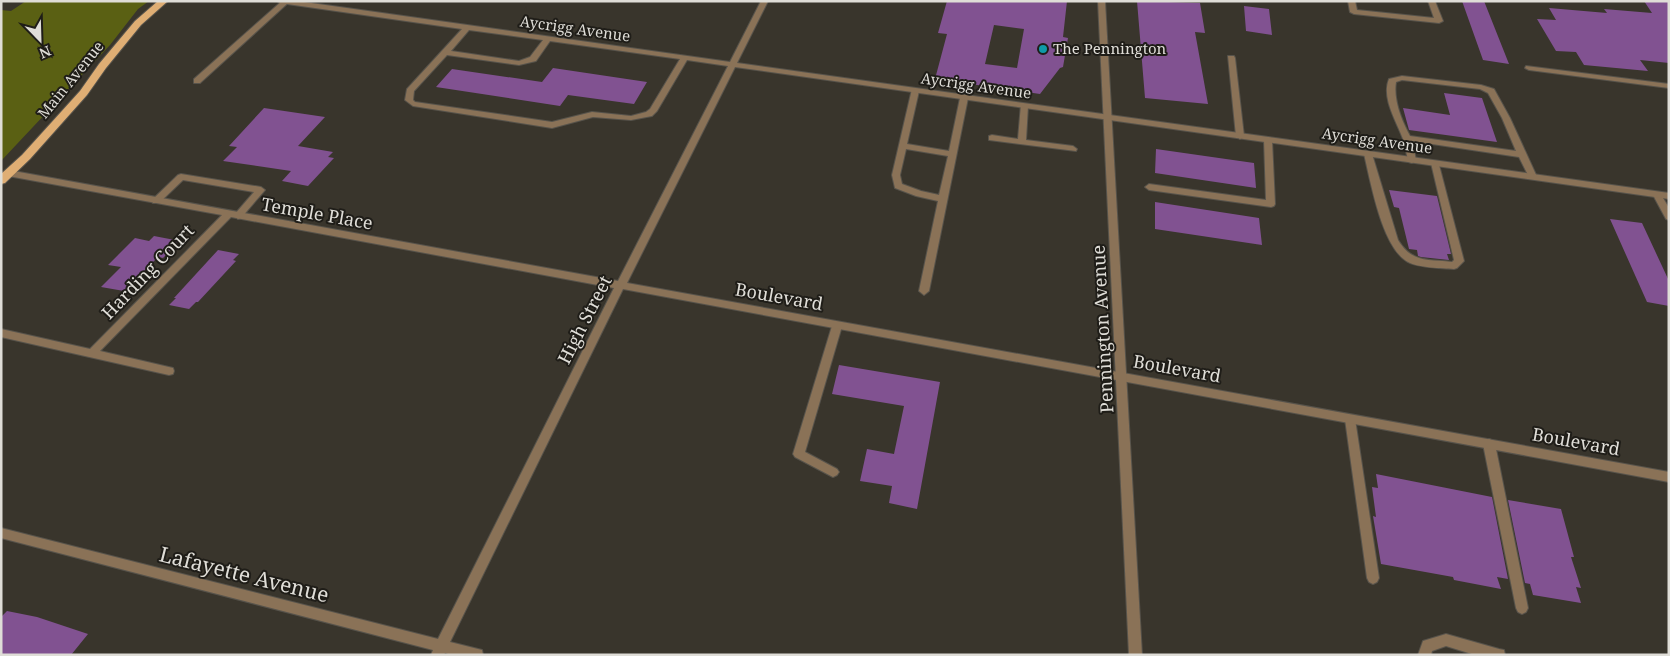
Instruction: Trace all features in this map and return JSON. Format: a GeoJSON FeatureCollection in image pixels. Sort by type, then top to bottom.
{"type":"FeatureCollection","features":[{"type":"Feature","properties":{"kind":"main road","name":"Main Avenue"},"geometry":{"type":"LineString","coordinates":[[5,176],[26,157],[84,93],[102,66],[129,34],[164,1]]}},
{"type":"Feature","properties":{"kind":"street","name":"High Street"},"geometry":{"type":"LineString","coordinates":[[439,650],[620,286],[766,1]]}},
{"type":"Feature","properties":{"kind":"street","name":"Pennington Avenue"},"geometry":{"type":"LineString","coordinates":[[1101,1],[1136,655]]}},
{"type":"Feature","properties":{"kind":"street"},"geometry":{"type":"LineString","coordinates":[[1351,1],[1354,12],[1439,21],[1431,1]]}},
{"type":"Feature","properties":{"kind":"street","name":"Aycrigg Avenue"},"geometry":{"type":"LineString","coordinates":[[283,2],[1669,196]]}},
{"type":"Feature","properties":{"kind":"street"},"geometry":{"type":"LineString","coordinates":[[197,81],[283,2]]}},
{"type":"Feature","properties":{"kind":"street"},"geometry":{"type":"LineString","coordinates":[[467,28],[410,91],[409,100],[413,104],[552,125],[592,114],[631,118],[653,111],[684,58]]}},
{"type":"Feature","properties":{"kind":"street"},"geometry":{"type":"LineString","coordinates":[[445,52],[519,63],[533,59],[548,39]]}},
{"type":"Feature","properties":{"kind":"street"},"geometry":{"type":"LineString","coordinates":[[1231,58],[1240,136]]}},
{"type":"Feature","properties":{"kind":"street"},"geometry":{"type":"LineString","coordinates":[[1529,68],[1669,86]]}},
{"type":"Feature","properties":{"kind":"street"},"geometry":{"type":"LineString","coordinates":[[1412,160],[1390,83],[1402,78],[1481,87],[1494,94],[1533,177]]}},
{"type":"Feature","properties":{"kind":"street"},"geometry":{"type":"LineString","coordinates":[[916,91],[896,175],[898,186],[919,194],[943,199]]}},
{"type":"Feature","properties":{"kind":"street"},"geometry":{"type":"LineString","coordinates":[[924,291],[964,98]]}},
{"type":"Feature","properties":{"kind":"street"},"geometry":{"type":"LineString","coordinates":[[1022,142],[1024,106]]}},
{"type":"Feature","properties":{"kind":"street"},"geometry":{"type":"LineString","coordinates":[[992,138],[1073,149]]}},
{"type":"Feature","properties":{"kind":"street"},"geometry":{"type":"LineString","coordinates":[[1407,138],[1522,155]]}},
{"type":"Feature","properties":{"kind":"street"},"geometry":{"type":"LineString","coordinates":[[1149,187],[1271,204],[1268,140]]}},
{"type":"Feature","properties":{"kind":"street"},"geometry":{"type":"LineString","coordinates":[[903,146],[952,154]]}},
{"type":"Feature","properties":{"kind":"street"},"geometry":{"type":"LineString","coordinates":[[1368,154],[1393,240],[1401,253],[1413,261],[1454,266],[1459,261],[1435,163]]}},
{"type":"Feature","properties":{"kind":"street","name":"Temple Place"},"geometry":{"type":"LineString","coordinates":[[5,176],[156,201],[620,286]]}},
{"type":"Feature","properties":{"kind":"street"},"geometry":{"type":"LineString","coordinates":[[156,201],[181,177],[260,190],[238,216]]}},
{"type":"Feature","properties":{"kind":"street"},"geometry":{"type":"LineString","coordinates":[[1657,195],[1669,217]]}},
{"type":"Feature","properties":{"kind":"street","name":"Harding Court"},"geometry":{"type":"LineString","coordinates":[[92,353],[228,214]]}},
{"type":"Feature","properties":{"kind":"street","name":"Boulevard"},"geometry":{"type":"LineString","coordinates":[[620,286],[1669,477]]}},
{"type":"Feature","properties":{"kind":"street"},"geometry":{"type":"LineString","coordinates":[[833,472],[799,454],[837,326]]}},
{"type":"Feature","properties":{"kind":"street"},"geometry":{"type":"LineString","coordinates":[[1,333],[169,371]]}},
{"type":"Feature","properties":{"kind":"street"},"geometry":{"type":"LineString","coordinates":[[1350,419],[1373,578]]}},
{"type":"Feature","properties":{"kind":"street"},"geometry":{"type":"LineString","coordinates":[[1489,444],[1522,608]]}},
{"type":"Feature","properties":{"kind":"street","name":"Lafayette Avenue"},"geometry":{"type":"LineString","coordinates":[[1,533],[439,650],[477,655]]}},
{"type":"Feature","properties":{"kind":"street"},"geometry":{"type":"LineString","coordinates":[[1424,655],[1428,646],[1446,640],[1499,655]]}},
{"type":"Feature","properties":{"kind":"green space"},"geometry":{"type":"Polygon","coordinates":[[[26,1],[149,1],[138,9],[110,45],[1,161],[1,10],[11,11],[26,1]]]}},
{"type":"Feature","properties":{"kind":"building","name":"The Pennington"},"geometry":{"type":"Polygon","coordinates":[[[947,1],[1067,1],[1063,37],[1068,38],[1063,67],[1060,68],[1040,94],[935,79],[947,34],[938,33],[947,1]],[[994,25],[985,64],[1017,68],[1024,29],[994,25]]]}},
{"type":"Feature","properties":{"kind":"building"},"geometry":{"type":"Polygon","coordinates":[[[1137,1],[1200,3],[1205,33],[1195,32],[1208,104],[1145,98],[1137,1]]]}},
{"type":"Feature","properties":{"kind":"building"},"geometry":{"type":"Polygon","coordinates":[[[1462,1],[1484,1],[1509,64],[1483,60],[1462,1]]]}},
{"type":"Feature","properties":{"kind":"building"},"geometry":{"type":"Polygon","coordinates":[[[1644,1],[1669,1],[1669,63],[1640,60],[1648,71],[1584,65],[1576,52],[1556,51],[1537,19],[1556,20],[1549,8],[1607,13],[1604,9],[1652,13],[1644,1]]]}},
{"type":"Feature","properties":{"kind":"building"},"geometry":{"type":"Polygon","coordinates":[[[1244,6],[1269,9],[1272,35],[1246,31],[1244,6]]]}},
{"type":"Feature","properties":{"kind":"building"},"geometry":{"type":"Polygon","coordinates":[[[553,68],[647,82],[634,104],[568,95],[560,106],[436,87],[452,69],[542,82],[553,68]]]}},
{"type":"Feature","properties":{"kind":"building"},"geometry":{"type":"Polygon","coordinates":[[[1444,93],[1482,98],[1497,142],[1409,130],[1403,108],[1450,115],[1444,93]]]}},
{"type":"Feature","properties":{"kind":"building"},"geometry":{"type":"Polygon","coordinates":[[[264,108],[325,117],[298,146],[333,152],[328,157],[334,158],[308,186],[282,181],[291,171],[223,161],[237,147],[229,146],[264,108]]]}},
{"type":"Feature","properties":{"kind":"building"},"geometry":{"type":"Polygon","coordinates":[[[1156,149],[1254,163],[1256,188],[1155,173],[1156,149]]]}},
{"type":"Feature","properties":{"kind":"building"},"geometry":{"type":"Polygon","coordinates":[[[1389,190],[1437,196],[1451,254],[1447,254],[1449,260],[1421,257],[1418,256],[1417,250],[1409,249],[1399,208],[1394,207],[1389,190]]]}},
{"type":"Feature","properties":{"kind":"building"},"geometry":{"type":"Polygon","coordinates":[[[1155,202],[1259,218],[1262,245],[1155,229],[1155,202]]]}},
{"type":"Feature","properties":{"kind":"building"},"geometry":{"type":"Polygon","coordinates":[[[1610,219],[1642,223],[1669,281],[1669,306],[1647,302],[1610,219]]]}},
{"type":"Feature","properties":{"kind":"building"},"geometry":{"type":"Polygon","coordinates":[[[154,236],[180,241],[163,258],[158,257],[124,291],[101,287],[121,267],[108,265],[135,238],[149,241],[154,236]]]}},
{"type":"Feature","properties":{"kind":"building"},"geometry":{"type":"Polygon","coordinates":[[[218,250],[239,254],[233,260],[236,261],[198,302],[189,309],[169,305],[176,298],[174,298],[218,250]]]}},
{"type":"Feature","properties":{"kind":"building"},"geometry":{"type":"Polygon","coordinates":[[[839,365],[940,382],[917,509],[889,503],[892,486],[860,481],[867,449],[894,454],[904,406],[832,394],[839,365]]]}},
{"type":"Feature","properties":{"kind":"building"},"geometry":{"type":"Polygon","coordinates":[[[1376,474],[1492,497],[1508,579],[1497,577],[1501,589],[1454,580],[1453,577],[1381,564],[1373,516],[1376,517],[1372,487],[1378,488],[1376,474]]]}},
{"type":"Feature","properties":{"kind":"building"},"geometry":{"type":"Polygon","coordinates":[[[1508,500],[1561,509],[1574,557],[1571,557],[1581,588],[1576,587],[1581,603],[1533,595],[1530,584],[1525,583],[1508,500]]]}},
{"type":"Feature","properties":{"kind":"building"},"geometry":{"type":"Polygon","coordinates":[[[7,611],[37,617],[88,634],[71,655],[1,655],[1,617],[7,611]]]}},
{"type":"Feature","properties":{"kind":"place","name":"The Pennington"},"geometry":{"type":"Point","coordinates":[1043,49]}}]}
